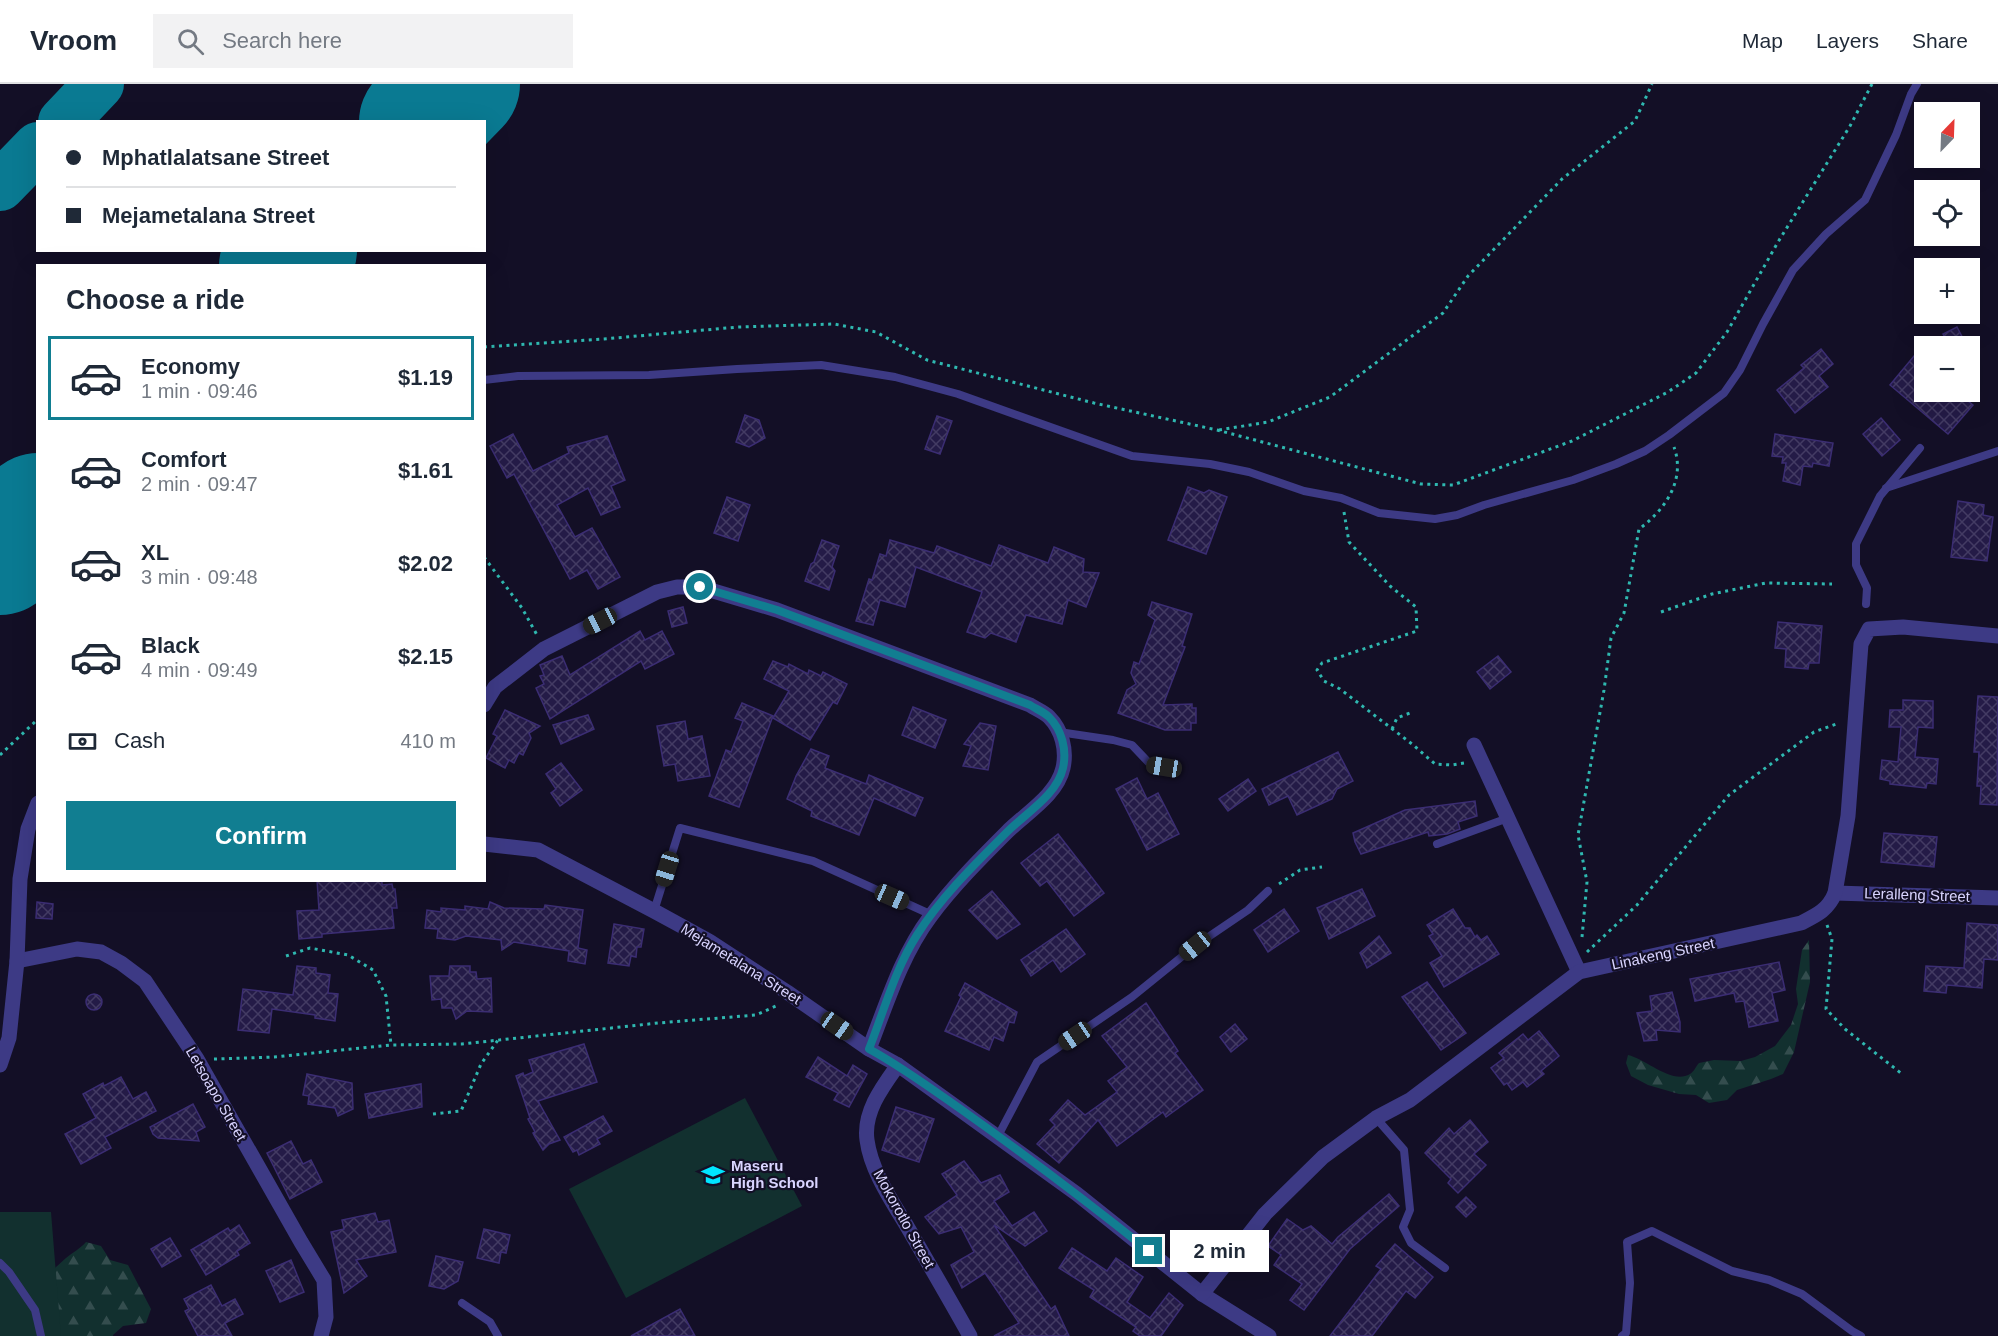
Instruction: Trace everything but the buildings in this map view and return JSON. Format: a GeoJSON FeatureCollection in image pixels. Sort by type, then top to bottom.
{"type":"FeatureCollection","features":[{"type":"Feature","properties":{"kind":"street"},"geometry":{"type":"LineString","coordinates":[[486,702],[495,687],[544,649],[657,592],[677,587],[700,587],[777,610],[1030,705],[1049,716],[1065,744],[1063,768],[1055,787],[960,880],[916,936],[900,967],[869,1049]]}},
{"type":"Feature","properties":{"kind":"street"},"geometry":{"type":"LineString","coordinates":[[1822,912],[1832,902],[1835,893],[1848,816],[1861,644],[1869,629],[1902,627],[1998,636]]}},
{"type":"Feature","properties":{"kind":"street"},"geometry":{"type":"LineString","coordinates":[[1474,745],[1580,963]]}},
{"type":"Feature","properties":{"kind":"street"},"geometry":{"type":"LineString","coordinates":[[0,1065],[9,1038],[18,961],[20,879],[28,829],[36,808]]}},
{"type":"Feature","properties":{"kind":"street","name":"Mejametalana Street"},"geometry":{"type":"LineString","coordinates":[[486,844],[538,850],[709,941],[869,1049],[898,1065],[1077,1194],[1202,1294],[1269,1336]]}},
{"type":"Feature","properties":{"kind":"street","name":"Leralleng Street"},"geometry":{"type":"LineString","coordinates":[[1835,893],[1998,898]]}},
{"type":"Feature","properties":{"kind":"street","name":"Linakeng Street"},"geometry":{"type":"LineString","coordinates":[[1202,1294],[1265,1214],[1323,1157],[1376,1118],[1410,1100],[1580,963],[1801,923],[1822,912]]}},
{"type":"Feature","properties":{"kind":"street","name":"Letsoapo Street"},"geometry":{"type":"LineString","coordinates":[[18,961],[77,949],[101,952],[121,963],[145,981],[197,1059],[300,1242],[324,1280],[326,1317],[321,1336]]}},
{"type":"Feature","properties":{"kind":"street","name":"Mokorotlo Street"},"geometry":{"type":"LineString","coordinates":[[898,1065],[876,1097],[869,1118],[867,1139],[876,1169],[890,1197],[970,1336]]}},
{"type":"Feature","properties":{"kind":"lane"},"geometry":{"type":"LineString","coordinates":[[486,380],[518,376],[649,375],[821,365],[895,377],[958,394],[1131,456],[1210,464],[1249,472],[1304,491],[1341,498],[1379,513],[1435,519],[1457,515],[1573,480],[1645,451],[1724,393],[1740,370],[1793,270],[1826,234],[1865,200],[1917,84]]}},
{"type":"Feature","properties":{"kind":"lane"},"geometry":{"type":"LineString","coordinates":[[1866,603],[1868,588],[1856,565],[1856,544],[1880,496],[1920,448]]}},
{"type":"Feature","properties":{"kind":"lane"},"geometry":{"type":"LineString","coordinates":[[1886,488],[1998,451]]}},
{"type":"Feature","properties":{"kind":"lane"},"geometry":{"type":"LineString","coordinates":[[1059,732],[1132,745],[1151,765],[1177,769]]}},
{"type":"Feature","properties":{"kind":"lane"},"geometry":{"type":"LineString","coordinates":[[1437,844],[1508,818]]}},
{"type":"Feature","properties":{"kind":"lane"},"geometry":{"type":"LineString","coordinates":[[654,911],[680,828],[813,861],[932,915]]}},
{"type":"Feature","properties":{"kind":"lane"},"geometry":{"type":"LineString","coordinates":[[998,1136],[1036,1062],[1132,997],[1195,946],[1248,910],[1268,891]]}},
{"type":"Feature","properties":{"kind":"lane"},"geometry":{"type":"LineString","coordinates":[[1376,1118],[1404,1150],[1410,1210],[1402,1227],[1411,1243],[1445,1268]]}},
{"type":"Feature","properties":{"kind":"lane"},"geometry":{"type":"LineString","coordinates":[[1622,1336],[1626,1333],[1630,1283],[1627,1242],[1652,1231],[1732,1271],[1769,1280],[1802,1294],[1861,1336]]}},
{"type":"Feature","properties":{"kind":"lane"},"geometry":{"type":"LineString","coordinates":[[0,1263],[9,1272],[35,1310],[41,1336]]}},
{"type":"Feature","properties":{"kind":"lane"},"geometry":{"type":"LineString","coordinates":[[462,1303],[490,1322],[498,1336]]}},
{"type":"Feature","properties":{"kind":"path"},"geometry":{"type":"LineString","coordinates":[[1217,430],[1268,422],[1330,397],[1443,313],[1468,276],[1562,179],[1635,121],[1652,84]]}},
{"type":"Feature","properties":{"kind":"path"},"geometry":{"type":"LineString","coordinates":[[486,347],[738,327],[834,324],[876,332],[927,360],[1094,403],[1217,430],[1421,484],[1453,485],[1572,441],[1643,405],[1696,373],[1727,332],[1778,242],[1850,126],[1872,84]]}},
{"type":"Feature","properties":{"kind":"path"},"geometry":{"type":"LineString","coordinates":[[1580,963],[1587,882],[1578,834],[1611,638],[1624,613],[1639,530],[1652,520],[1675,488],[1677,457],[1669,435]]}},
{"type":"Feature","properties":{"kind":"path"},"geometry":{"type":"LineString","coordinates":[[1341,498],[1349,542],[1390,586],[1416,608],[1417,631],[1322,663],[1317,670],[1324,681],[1340,689],[1435,764],[1452,765],[1481,760]]}},
{"type":"Feature","properties":{"kind":"path"},"geometry":{"type":"LineString","coordinates":[[486,560],[522,608],[544,649]]}},
{"type":"Feature","properties":{"kind":"path"},"geometry":{"type":"LineString","coordinates":[[1661,612],[1712,594],[1766,583],[1832,584]]}},
{"type":"Feature","properties":{"kind":"path"},"geometry":{"type":"LineString","coordinates":[[1392,729],[1396,718],[1410,713]]}},
{"type":"Feature","properties":{"kind":"path"},"geometry":{"type":"LineString","coordinates":[[1580,963],[1637,905],[1729,795],[1814,732],[1856,717]]}},
{"type":"Feature","properties":{"kind":"path"},"geometry":{"type":"LineString","coordinates":[[0,755],[36,721]]}},
{"type":"Feature","properties":{"kind":"path"},"geometry":{"type":"LineString","coordinates":[[1268,891],[1300,870],[1322,867]]}},
{"type":"Feature","properties":{"kind":"path"},"geometry":{"type":"LineString","coordinates":[[1822,912],[1832,939],[1826,1009],[1845,1029],[1902,1074]]}},
{"type":"Feature","properties":{"kind":"path"},"geometry":{"type":"LineString","coordinates":[[286,956],[310,948],[348,955],[373,970],[386,996],[391,1044]]}},
{"type":"Feature","properties":{"kind":"path"},"geometry":{"type":"LineString","coordinates":[[197,1059],[274,1057],[391,1044],[462,1044],[756,1015],[779,1005],[787,992]]}},
{"type":"Feature","properties":{"kind":"path"},"geometry":{"type":"LineString","coordinates":[[433,1114],[461,1111],[481,1064],[498,1040]]}},
{"type":"Feature","properties":{"kind":"green space"},"geometry":{"type":"Polygon","coordinates":[[[1809,940],[1810,982],[1794,1052],[1783,1074],[1737,1090],[1727,1100],[1709,1103],[1696,1095],[1679,1094],[1648,1085],[1631,1076],[1626,1063],[1628,1055],[1667,1074],[1683,1077],[1691,1073],[1699,1063],[1714,1060],[1741,1061],[1755,1057],[1775,1046],[1791,1025],[1798,1004],[1796,989],[1802,950],[1809,940]]]}},
{"type":"Feature","properties":{"kind":"green space"},"geometry":{"type":"Polygon","coordinates":[[[745,1098],[802,1206],[626,1298],[569,1189],[745,1098]]]}},
{"type":"Feature","properties":{"kind":"green space"},"geometry":{"type":"Polygon","coordinates":[[[0,1212],[51,1212],[61,1336],[0,1336],[0,1212]]]}},
{"type":"Feature","properties":{"kind":"green space"},"geometry":{"type":"Polygon","coordinates":[[[86,1242],[101,1246],[110,1260],[128,1265],[151,1309],[146,1323],[123,1326],[113,1336],[51,1336],[51,1271],[86,1242]]]}},
{"type":"Feature","properties":{"kind":"taxiway"},"geometry":{"type":"LineString","coordinates":[[65,120],[99,84]]}},
{"type":"Feature","properties":{"kind":"taxiway"},"geometry":{"type":"LineString","coordinates":[[0,186],[36,149]]}},
{"type":"Feature","properties":{"kind":"runway"},"geometry":{"type":"LineString","coordinates":[[423,120],[458,84]]}},
{"type":"Feature","properties":{"kind":"runway"},"geometry":{"type":"LineString","coordinates":[[283,264],[293,252]]}},
{"type":"Feature","properties":{"kind":"runway"},"geometry":{"type":"LineString","coordinates":[[0,553],[36,517]]}},
{"type":"Feature","properties":{"kind":"place","name":"Maseru High School"},"geometry":{"type":"Point","coordinates":[713,1175]}},
{"type":"Feature","properties":{"kind":"route"},"geometry":{"type":"LineString","coordinates":[[700,587],[777,610],[1030,705],[1049,716],[1065,744],[1063,768],[1055,787],[960,880],[916,936],[900,967],[869,1049],[898,1065],[998,1136],[1149,1251]]}}]}
